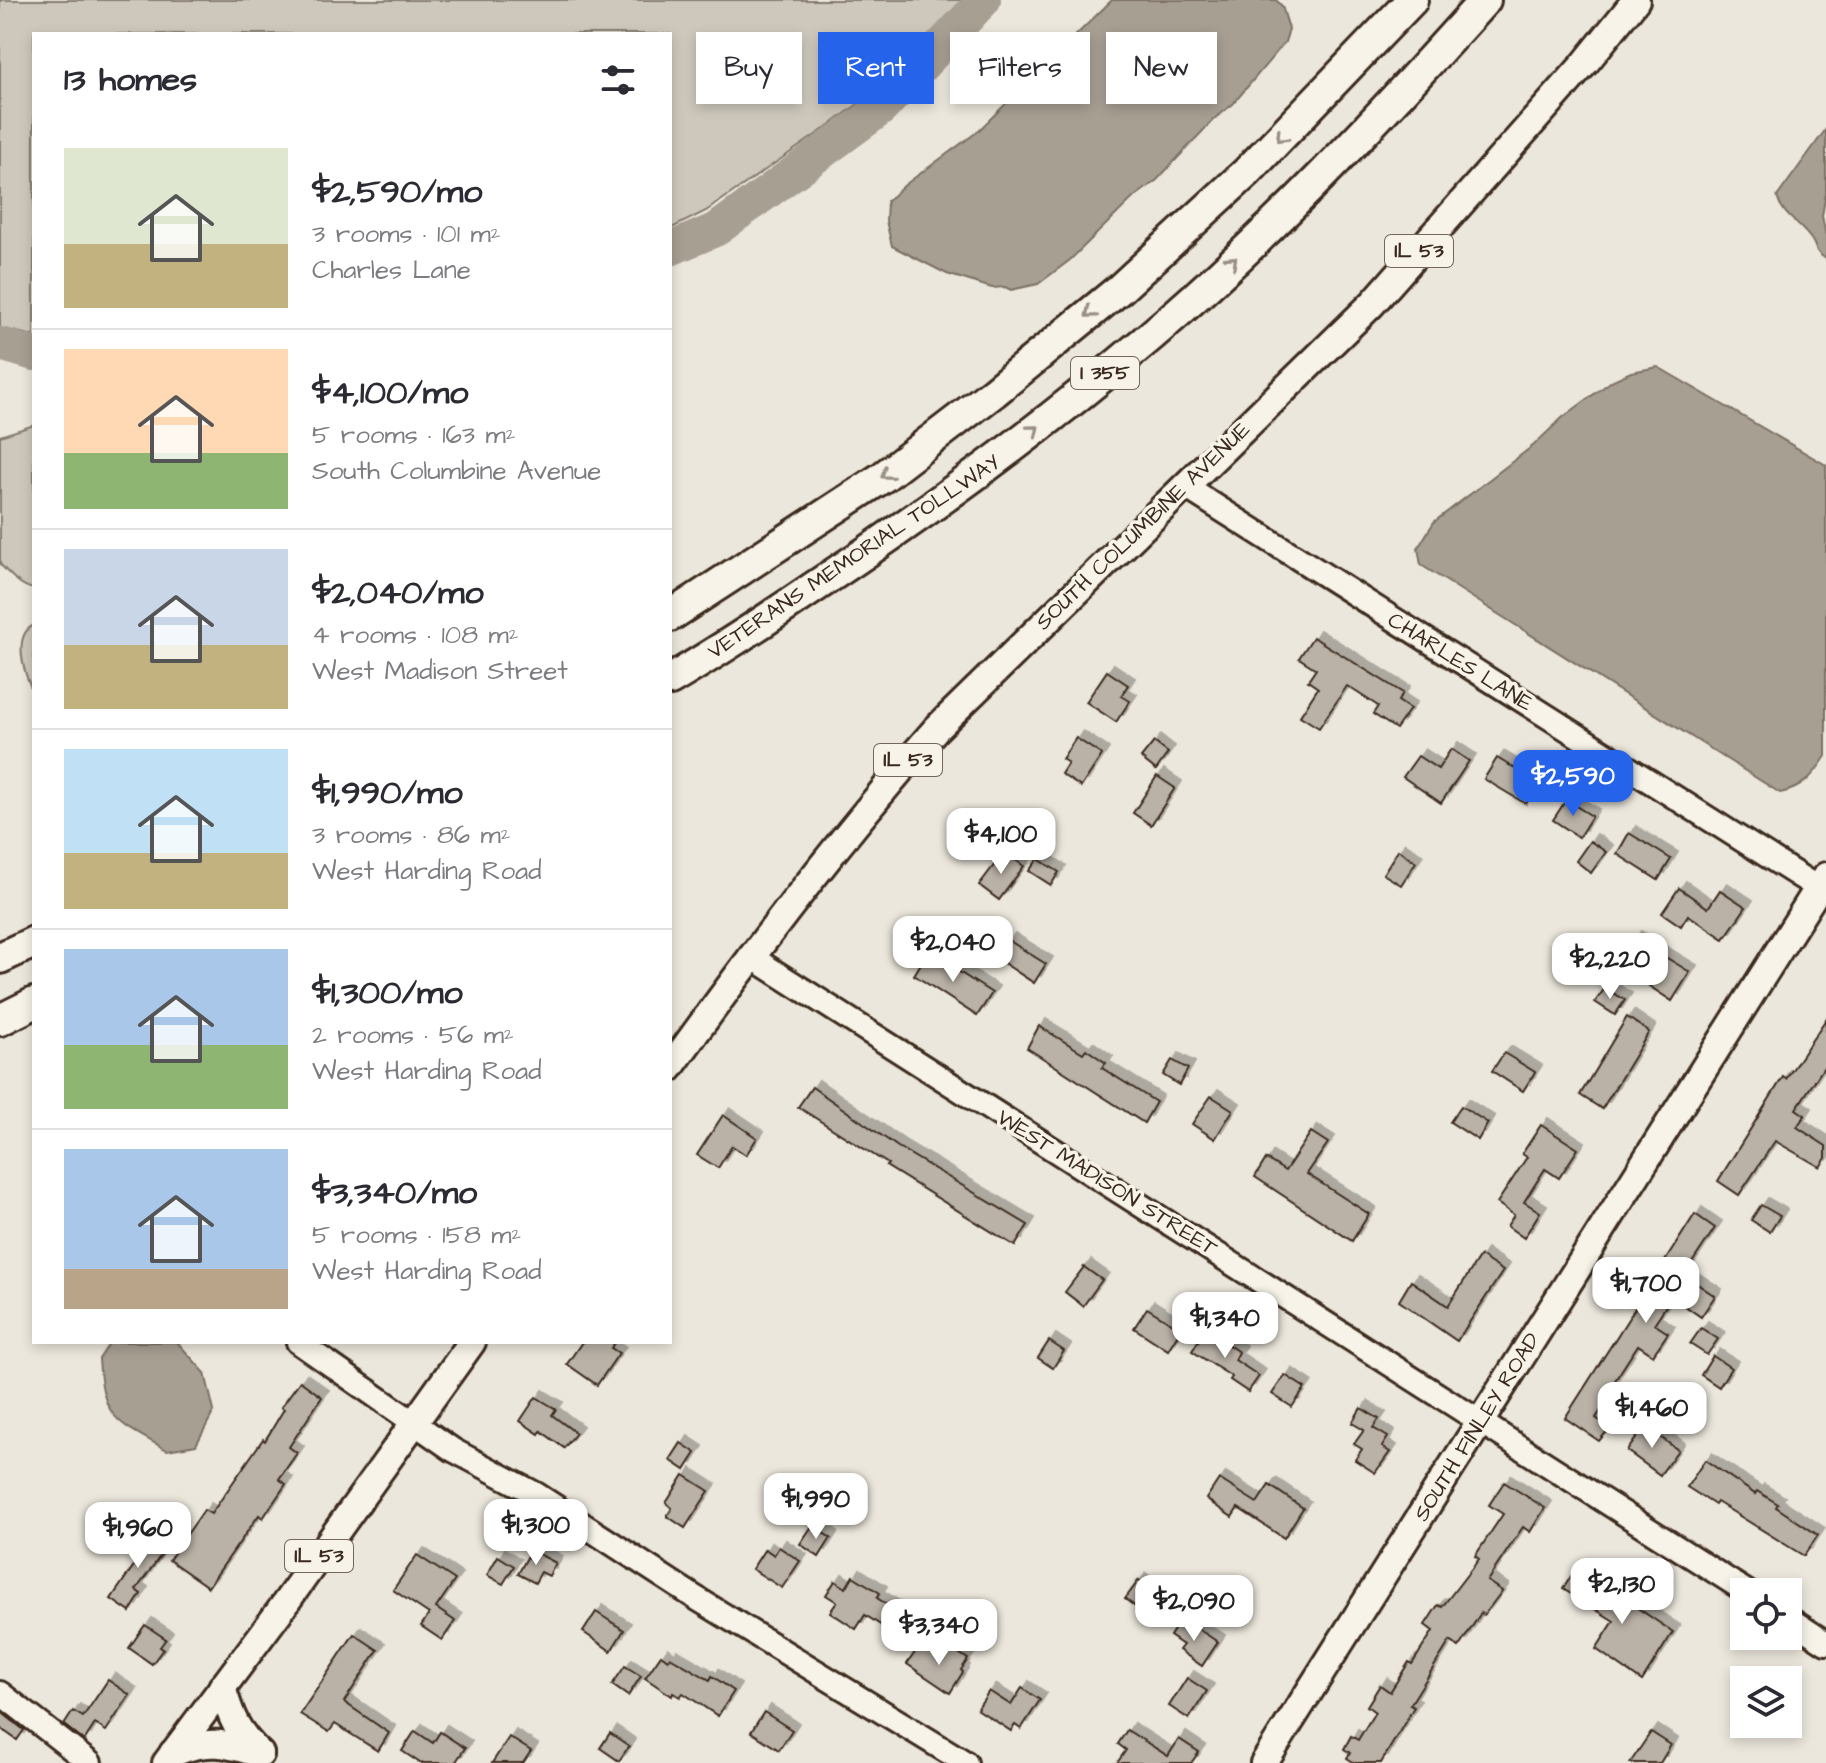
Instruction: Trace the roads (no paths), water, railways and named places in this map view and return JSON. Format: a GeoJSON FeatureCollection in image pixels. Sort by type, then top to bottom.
{"type":"FeatureCollection","features":[{"type":"Feature","properties":{"kind":"highway","name":"I 355"},"geometry":{"type":"LineString","coordinates":[[672,615],[883,477],[994,392],[1121,288],[1247,172],[1412,0]]}},
{"type":"Feature","properties":{"kind":"highway","name":"VETERANS MEMORIAL TOLLWAY"},"geometry":{"type":"LineString","coordinates":[[672,679],[710,657],[919,518],[1026,438],[1154,334],[1288,209],[1406,88],[1485,0]]}},
{"type":"Feature","properties":{"kind":"highway"},"geometry":{"type":"LineString","coordinates":[[0,958],[32,943]]}},
{"type":"Feature","properties":{"kind":"highway"},"geometry":{"type":"LineString","coordinates":[[0,1020],[32,1004]]}},
{"type":"Feature","properties":{"kind":"main road","name":"SOUTH COLUMBINE AVENUE"},"geometry":{"type":"LineString","coordinates":[[672,1065],[750,956],[869,804],[936,729],[1372,304],[1586,62],[1636,0]]}},
{"type":"Feature","properties":{"kind":"main road","name":"SOUTH FINLEY ROAD"},"geometry":{"type":"LineString","coordinates":[[1264,1763],[1822,882]]}},
{"type":"Feature","properties":{"kind":"main road","name":"IL 53"},"geometry":{"type":"LineString","coordinates":[[170,1758],[279,1612],[471,1344]]}},
{"type":"Feature","properties":{"kind":"main road"},"geometry":{"type":"LineString","coordinates":[[222,1687],[231,1719],[243,1737],[267,1759]]}},
{"type":"Feature","properties":{"kind":"main road"},"geometry":{"type":"LineString","coordinates":[[170,1758],[192,1745],[215,1742],[267,1759]]}},
{"type":"Feature","properties":{"kind":"street","name":"CHARLES LANE"},"geometry":{"type":"LineString","coordinates":[[1184,486],[1822,882]]}},
{"type":"Feature","properties":{"kind":"street","name":"WEST MADISON STREET"},"geometry":{"type":"LineString","coordinates":[[750,956],[1730,1581]]}},
{"type":"Feature","properties":{"kind":"street"},"geometry":{"type":"LineString","coordinates":[[301,1344],[453,1450],[536,1494],[696,1598],[966,1763]]}},
{"type":"Feature","properties":{"kind":"street"},"geometry":{"type":"LineString","coordinates":[[1802,1627],[1826,1643]]}},
{"type":"Feature","properties":{"kind":"street"},"geometry":{"type":"LineString","coordinates":[[0,1693],[90,1763]]}},
{"type":"Feature","properties":{"kind":"waterway"},"geometry":{"type":"LineString","coordinates":[[672,248],[717,229],[881,109],[984,0]]}},
{"type":"Feature","properties":{"kind":"waterway"},"geometry":{"type":"LineString","coordinates":[[0,344],[32,353]]}}]}
